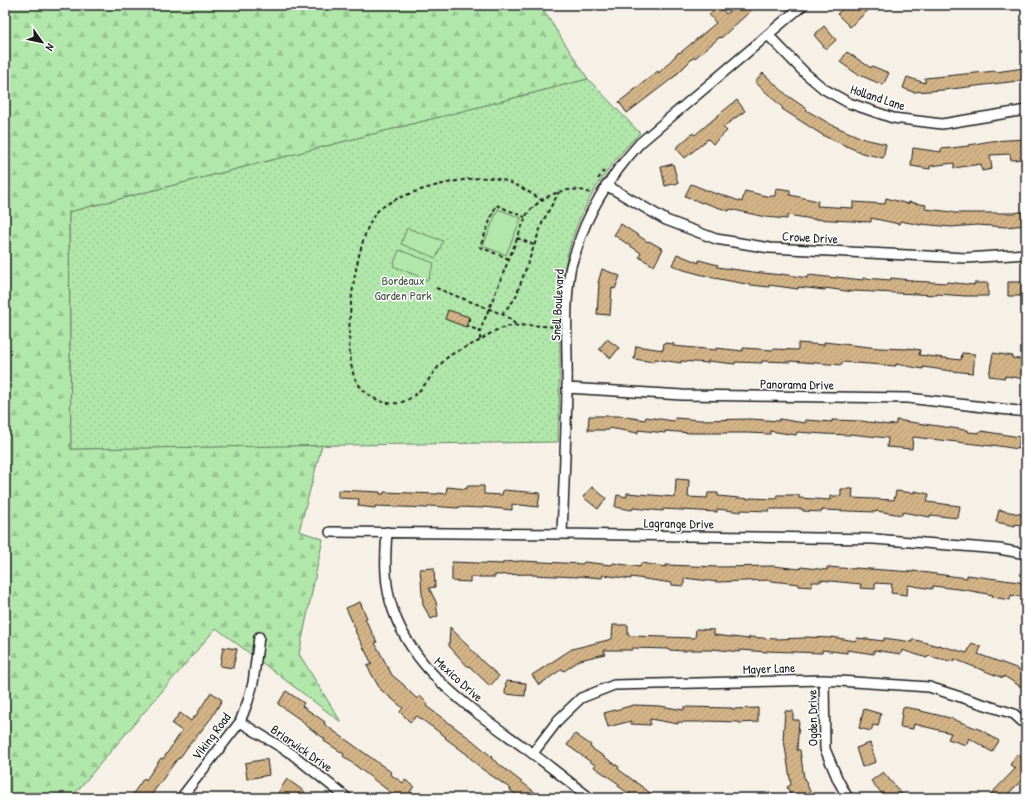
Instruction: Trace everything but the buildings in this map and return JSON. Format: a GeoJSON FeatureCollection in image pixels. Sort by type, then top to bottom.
{"type":"FeatureCollection","features":[{"type":"Feature","properties":{"kind":"street","name":"Snell Boulevard"},"geometry":{"type":"LineString","coordinates":[[562,534],[567,388],[568,298],[570,270],[583,229],[606,185],[640,143],[803,5]]}},
{"type":"Feature","properties":{"kind":"street","name":"Holland Lane"},"geometry":{"type":"LineString","coordinates":[[768,35],[805,73],[824,89],[849,102],[893,118],[942,124],[1026,110]]}},
{"type":"Feature","properties":{"kind":"street","name":"Crowe Drive"},"geometry":{"type":"LineString","coordinates":[[606,185],[666,220],[716,239],[770,248],[966,258],[1026,254]]}},
{"type":"Feature","properties":{"kind":"street","name":"Panorama Drive"},"geometry":{"type":"LineString","coordinates":[[567,388],[682,395],[908,398],[1026,412]]}},
{"type":"Feature","properties":{"kind":"street","name":"Lagrange Drive"},"geometry":{"type":"LineString","coordinates":[[330,532],[874,539],[999,549],[1026,554]]}},
{"type":"Feature","properties":{"kind":"street","name":"Mexico Drive"},"geometry":{"type":"LineString","coordinates":[[387,532],[385,559],[392,609],[403,634],[422,663],[461,701],[533,753],[590,798]]}},
{"type":"Feature","properties":{"kind":"street","name":"Viking Road"},"geometry":{"type":"LineString","coordinates":[[181,798],[240,722],[253,683],[259,637]]}},
{"type":"Feature","properties":{"kind":"street","name":"Mayer Lane"},"geometry":{"type":"LineString","coordinates":[[533,753],[559,719],[581,698],[614,685],[824,680],[929,687],[1014,714],[1026,725]]}},
{"type":"Feature","properties":{"kind":"street","name":"Ogden Drive"},"geometry":{"type":"LineString","coordinates":[[824,680],[825,749],[838,780],[848,798]]}},
{"type":"Feature","properties":{"kind":"street","name":"Briarwick Drive"},"geometry":{"type":"LineString","coordinates":[[240,722],[292,754],[347,798]]}},
{"type":"Feature","properties":{"kind":"path"},"geometry":{"type":"LineString","coordinates":[[543,201],[513,184],[495,178],[475,177],[426,188],[396,200],[379,210],[373,218],[364,240],[357,264],[352,291],[350,327],[352,371],[356,381],[363,390],[382,402],[392,404],[402,402],[419,392],[434,372],[450,356],[498,329],[517,327],[568,328]]}},
{"type":"Feature","properties":{"kind":"path"},"geometry":{"type":"LineString","coordinates":[[480,340],[480,331],[489,308],[525,217],[532,208],[559,192],[571,189],[580,189],[599,197]]}},
{"type":"Feature","properties":{"kind":"path"},"geometry":{"type":"LineString","coordinates":[[502,314],[515,299],[543,221],[559,192]]}},
{"type":"Feature","properties":{"kind":"path"},"geometry":{"type":"LineString","coordinates":[[509,259],[480,247],[496,205],[525,217]]}},
{"type":"Feature","properties":{"kind":"path"},"geometry":{"type":"LineString","coordinates":[[517,238],[534,245]]}},
{"type":"Feature","properties":{"kind":"path"},"geometry":{"type":"LineString","coordinates":[[436,288],[502,314],[510,318],[517,327]]}},
{"type":"Feature","properties":{"kind":"path"},"geometry":{"type":"LineString","coordinates":[[470,318],[467,326],[480,331]]}},
{"type":"Feature","properties":{"kind":"green space"},"geometry":{"type":"Polygon","coordinates":[[[5,5],[540,5],[588,79],[69,212],[71,449],[322,445],[299,531],[323,539],[299,654],[341,722],[216,628],[71,798],[5,798],[5,5]]]}},
{"type":"Feature","properties":{"kind":"green space","name":"Bordeaux Garden Park"},"geometry":{"type":"Polygon","coordinates":[[[588,79],[640,133],[614,162],[592,194],[583,211],[570,247],[563,277],[561,300],[558,442],[71,449],[69,212],[588,79]]]}},
{"type":"Feature","properties":{"kind":"green space"},"geometry":{"type":"Polygon","coordinates":[[[498,209],[521,218],[506,255],[483,246],[498,209]]]}},
{"type":"Feature","properties":{"kind":"green space"},"geometry":{"type":"Polygon","coordinates":[[[407,228],[443,241],[436,258],[401,244],[407,228]]]}},
{"type":"Feature","properties":{"kind":"green space"},"geometry":{"type":"Polygon","coordinates":[[[399,250],[434,263],[428,280],[393,266],[399,250]]]}}]}
